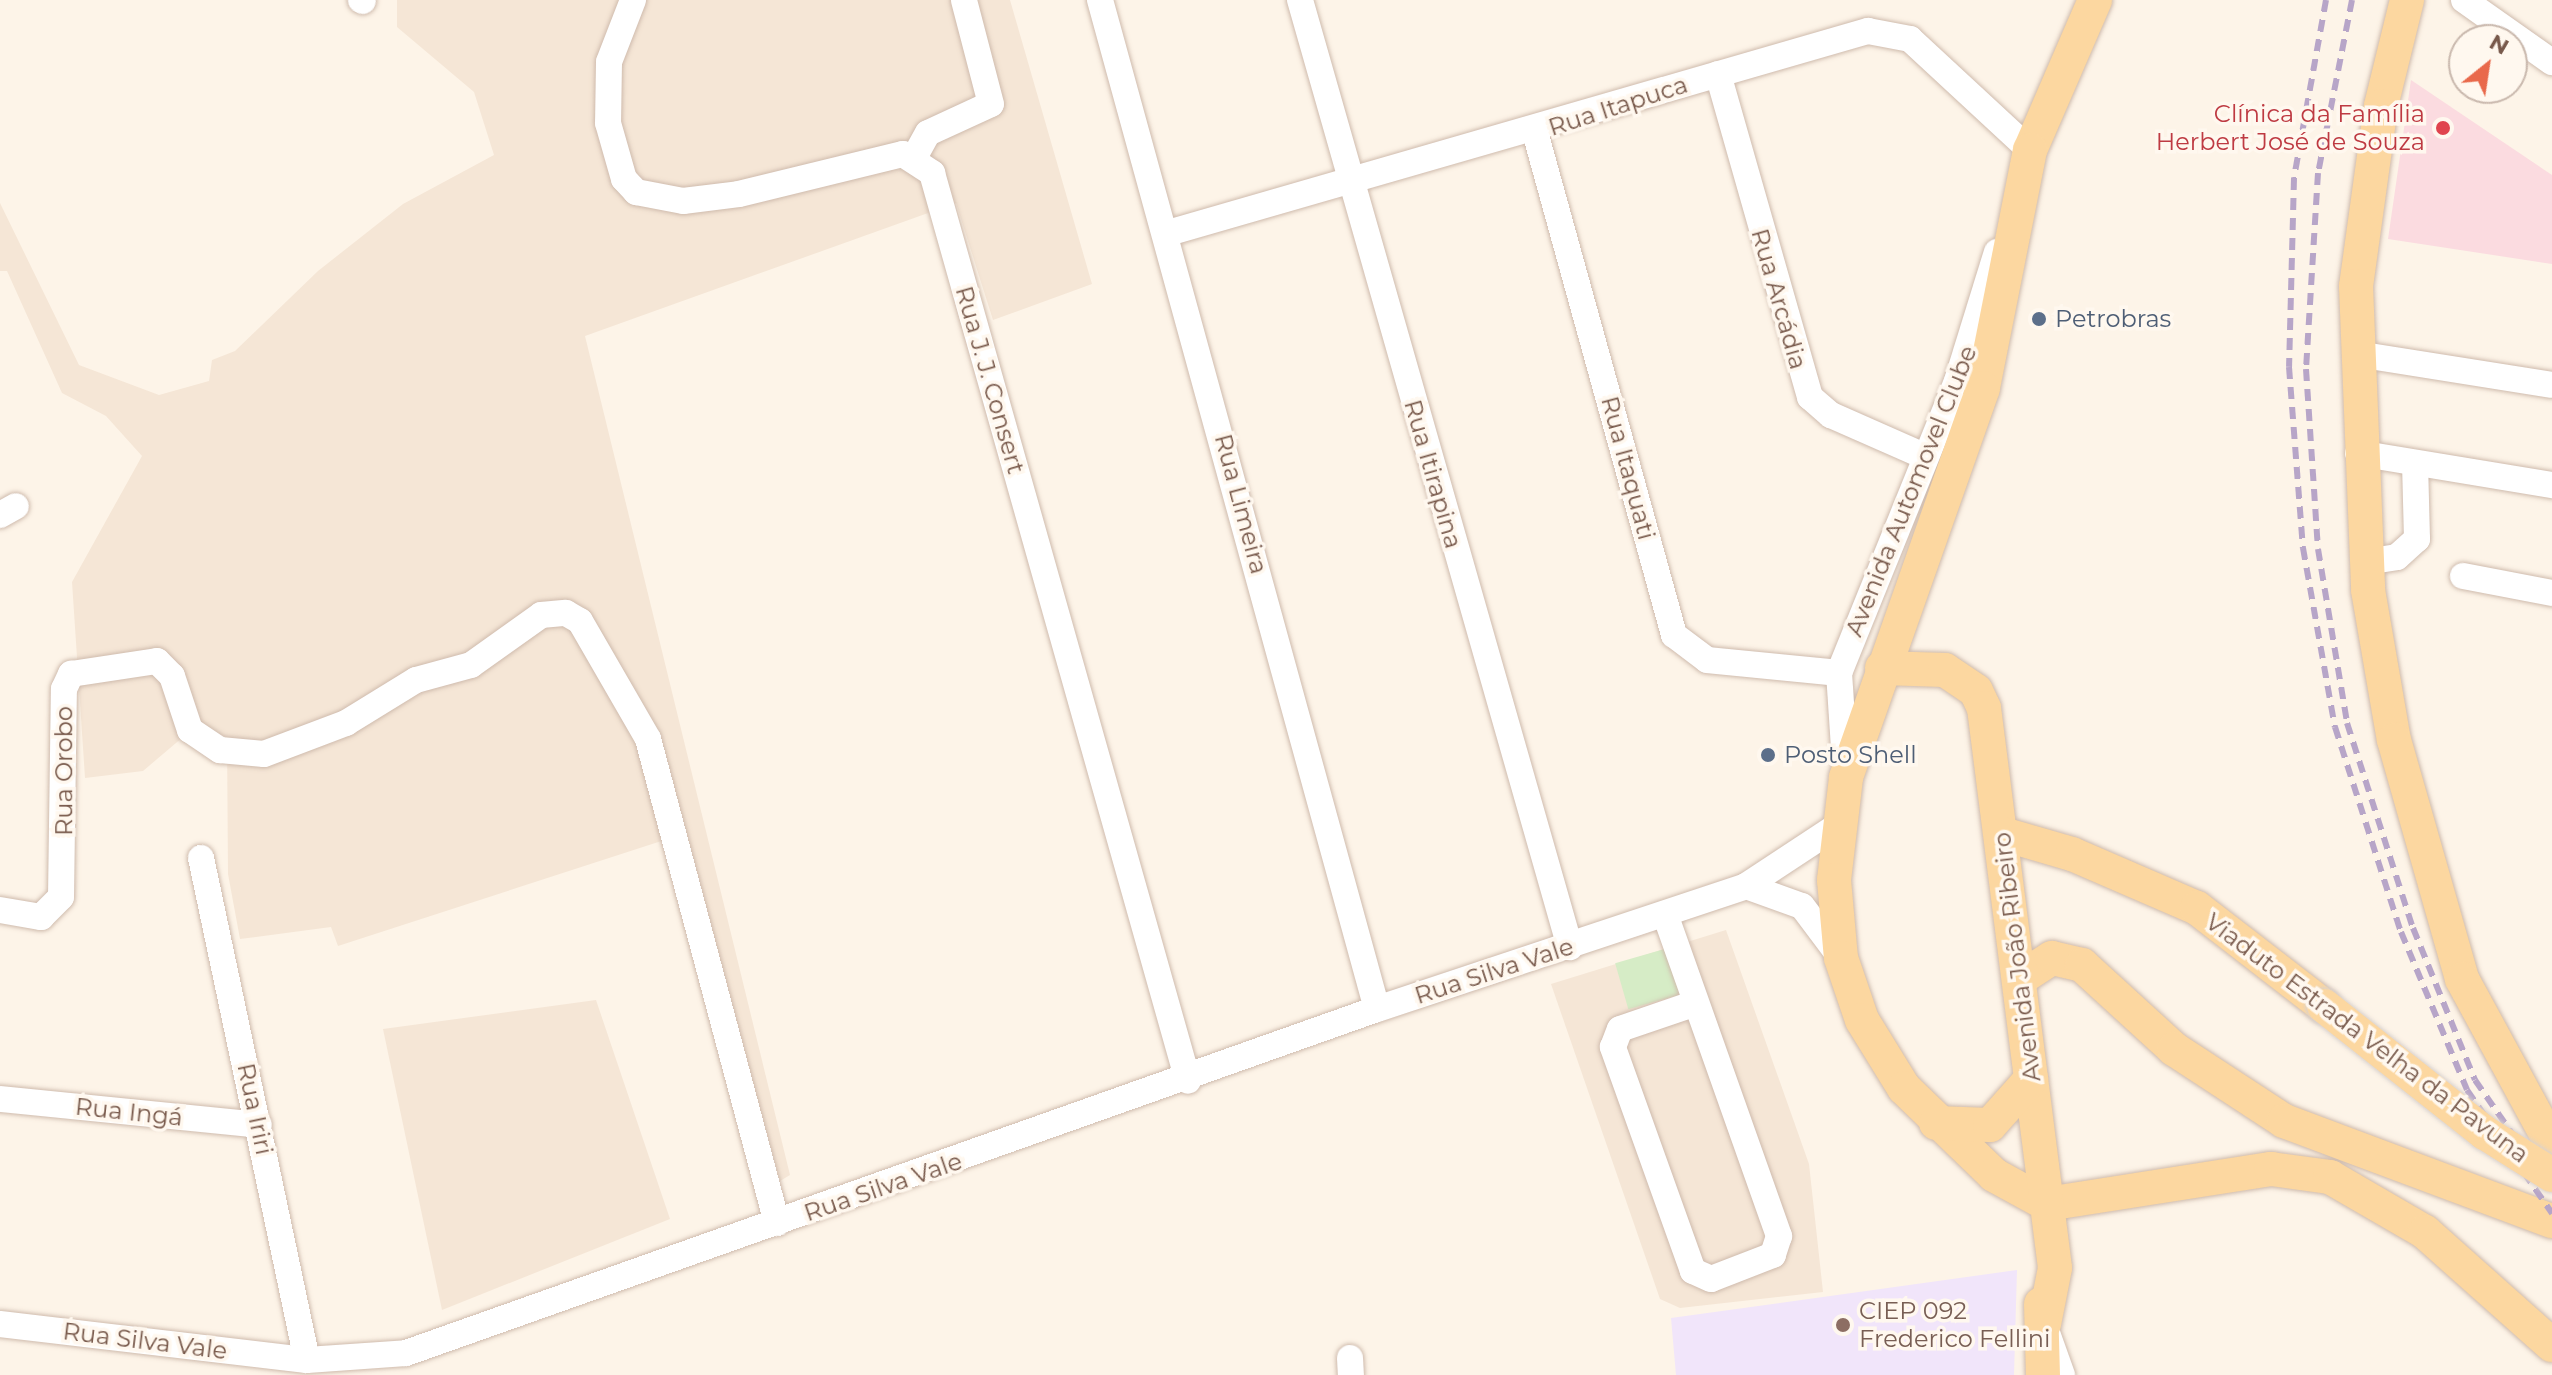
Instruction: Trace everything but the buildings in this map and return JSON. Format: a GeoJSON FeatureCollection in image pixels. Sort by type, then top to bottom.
{"type":"FeatureCollection","features":[{"type":"Feature","properties":{"kind":"main road"},"geometry":{"type":"LineString","coordinates":[[2095,0],[2030,150],[2016,208],[1983,388],[1882,668],[1846,778],[1837,826],[1841,958],[1884,1059],[1936,1123],[1995,1175],[2047,1204],[2271,1169],[2330,1177],[2425,1232],[2552,1345]]}},
{"type":"Feature","properties":{"kind":"main road"},"geometry":{"type":"LineString","coordinates":[[2407,0],[2366,192],[2357,354],[2358,453],[2366,562],[2394,740],[2462,979],[2552,1145]]}},
{"type":"Feature","properties":{"kind":"main road","name":"Avenida João Ribeiro"},"geometry":{"type":"LineString","coordinates":[[1882,668],[1945,670],[1976,691],[2003,834],[2055,1268],[2044,1324],[2043,1375]]}},
{"type":"Feature","properties":{"kind":"main road","name":"Viaduto Estrada Velha da Pavuna"},"geometry":{"type":"LineString","coordinates":[[2003,834],[2072,854],[2197,908],[2485,1133],[2552,1175]]}},
{"type":"Feature","properties":{"kind":"main road"},"geometry":{"type":"LineString","coordinates":[[2021,978],[2052,958],[2082,965],[2225,1087],[2284,1121],[2552,1221]]}},
{"type":"Feature","properties":{"kind":"main road"},"geometry":{"type":"LineString","coordinates":[[1936,1123],[1990,1125],[2031,1079]]}},
{"type":"Feature","properties":{"kind":"main road","name":"Avenida João Ribeiro"},"geometry":{"type":"LineString","coordinates":[[1995,1175],[2029,1230],[2044,1324]]}},
{"type":"Feature","properties":{"kind":"street"},"geometry":{"type":"LineString","coordinates":[[633,0],[609,62],[608,123],[624,179],[636,192],[683,201],[915,156],[928,133],[991,104],[964,0]]}},
{"type":"Feature","properties":{"kind":"street","name":"Rua Limeira"},"geometry":{"type":"LineString","coordinates":[[1100,0],[1168,233],[1377,1009]]}},
{"type":"Feature","properties":{"kind":"street","name":"Rua Itirapina"},"geometry":{"type":"LineString","coordinates":[[1300,0],[1349,184],[1570,947]]}},
{"type":"Feature","properties":{"kind":"street"},"geometry":{"type":"LineString","coordinates":[[2464,0],[2552,62]]}},
{"type":"Feature","properties":{"kind":"street","name":"Rua Itapuca"},"geometry":{"type":"LineString","coordinates":[[1168,233],[1535,132],[1718,74],[1890,32],[1923,49],[2030,150]]}},
{"type":"Feature","properties":{"kind":"street","name":"Rua Arcádia"},"geometry":{"type":"LineString","coordinates":[[1718,74],[1810,397],[1855,428],[1924,456]]}},
{"type":"Feature","properties":{"kind":"street","name":"Rua Itaquati"},"geometry":{"type":"LineString","coordinates":[[1535,132],[1674,635],[1707,660],[1839,673]]}},
{"type":"Feature","properties":{"kind":"street","name":"Rua J. J. Consert"},"geometry":{"type":"LineString","coordinates":[[915,156],[932,173],[1188,1081]]}},
{"type":"Feature","properties":{"kind":"street","name":"Avenida Automovel Clube"},"geometry":{"type":"LineString","coordinates":[[1846,778],[1839,673],[2016,208]]}},
{"type":"Feature","properties":{"kind":"street"},"geometry":{"type":"LineString","coordinates":[[2357,354],[2552,385]]}},
{"type":"Feature","properties":{"kind":"street"},"geometry":{"type":"LineString","coordinates":[[2358,453],[2552,485]]}},
{"type":"Feature","properties":{"kind":"street"},"geometry":{"type":"LineString","coordinates":[[2366,562],[2397,557],[2417,539],[2415,463]]}},
{"type":"Feature","properties":{"kind":"street"},"geometry":{"type":"LineString","coordinates":[[2463,576],[2552,593]]}},
{"type":"Feature","properties":{"kind":"street","name":"Rua Orobo"},"geometry":{"type":"LineString","coordinates":[[0,910],[41,917],[61,897],[65,880],[64,689],[81,670],[157,661],[172,676],[190,730],[220,750],[264,754],[346,723],[416,680],[471,665],[552,610],[580,621],[648,739],[668,798],[777,1223]]}},
{"type":"Feature","properties":{"kind":"street","name":"Rua Silva Vale"},"geometry":{"type":"LineString","coordinates":[[0,1324],[307,1360],[406,1353],[1188,1081],[1377,1009],[1746,886],[1837,826]]}},
{"type":"Feature","properties":{"kind":"street","name":"Rua Iriri"},"geometry":{"type":"LineString","coordinates":[[201,858],[307,1360]]}},
{"type":"Feature","properties":{"kind":"street"},"geometry":{"type":"LineString","coordinates":[[1746,886],[1811,912],[1841,958]]}},
{"type":"Feature","properties":{"kind":"street"},"geometry":{"type":"LineString","coordinates":[[1665,914],[1780,1243],[1773,1255],[1711,1279],[1693,1271],[1613,1047],[1620,1029],[1696,1003]]}},
{"type":"Feature","properties":{"kind":"street","name":"Rua Ingá"},"geometry":{"type":"LineString","coordinates":[[0,1099],[259,1125]]}},
{"type":"Feature","properties":{"kind":"street","name":"Avenida João Ribeiro"},"geometry":{"type":"LineString","coordinates":[[2044,1324],[2062,1375]]}},
{"type":"Feature","properties":{"kind":"shaded area"},"geometry":{"type":"Polygon","coordinates":[[[397,0],[1010,0],[1092,284],[993,320],[956,203],[585,336],[790,1175],[780,1181],[683,834],[338,946],[331,927],[240,939],[228,874],[227,737],[196,726],[143,771],[85,778],[72,582],[142,456],[106,416],[62,393],[7,271],[0,271],[0,203],[79,365],[159,395],[209,381],[212,360],[235,351],[318,271],[403,204],[494,155],[474,92],[397,27],[397,0]]]}},
{"type":"Feature","properties":{"kind":"shaded area","name":"Clínica da Família Herbert José de Souza"},"geometry":{"type":"Polygon","coordinates":[[[2411,80],[2552,175],[2552,264],[2388,239],[2411,80]]]}},
{"type":"Feature","properties":{"kind":"shaded area"},"geometry":{"type":"Polygon","coordinates":[[[1726,930],[1809,1164],[1823,1292],[1680,1308],[1660,1299],[1551,984],[1726,930]]]}},
{"type":"Feature","properties":{"kind":"shaded area"},"geometry":{"type":"Polygon","coordinates":[[[596,1000],[670,1219],[442,1310],[383,1029],[596,1000]]]}},
{"type":"Feature","properties":{"kind":"shaded area","name":"CIEP 092 Frederico Fellini"},"geometry":{"type":"Polygon","coordinates":[[[2017,1270],[2014,1375],[1676,1375],[1671,1318],[2017,1270]]]}},
{"type":"Feature","properties":{"kind":"green space"},"geometry":{"type":"Polygon","coordinates":[[[1668,948],[1681,994],[1628,1009],[1615,963],[1668,948]]]}},
{"type":"Feature","properties":{"kind":"railway"},"geometry":{"type":"LineString","coordinates":[[2326,0],[2294,178],[2289,367],[2303,548],[2335,727],[2401,932],[2467,1090],[2552,1213]]}},
{"type":"Feature","properties":{"kind":"railway"},"geometry":{"type":"LineString","coordinates":[[2352,0],[2318,173],[2306,369],[2318,549],[2347,723],[2413,928],[2475,1080],[2552,1191]]}},
{"type":"Feature","properties":{"kind":"place","name":"Clínica da Família Herbert José de Souza"},"geometry":{"type":"Point","coordinates":[2443,128]}},
{"type":"Feature","properties":{"kind":"place","name":"Petrobras"},"geometry":{"type":"Point","coordinates":[2039,319]}},
{"type":"Feature","properties":{"kind":"place","name":"Posto Shell"},"geometry":{"type":"Point","coordinates":[1768,755]}},
{"type":"Feature","properties":{"kind":"place","name":"CIEP 092 Frederico Fellini"},"geometry":{"type":"Point","coordinates":[1843,1325]}}]}
